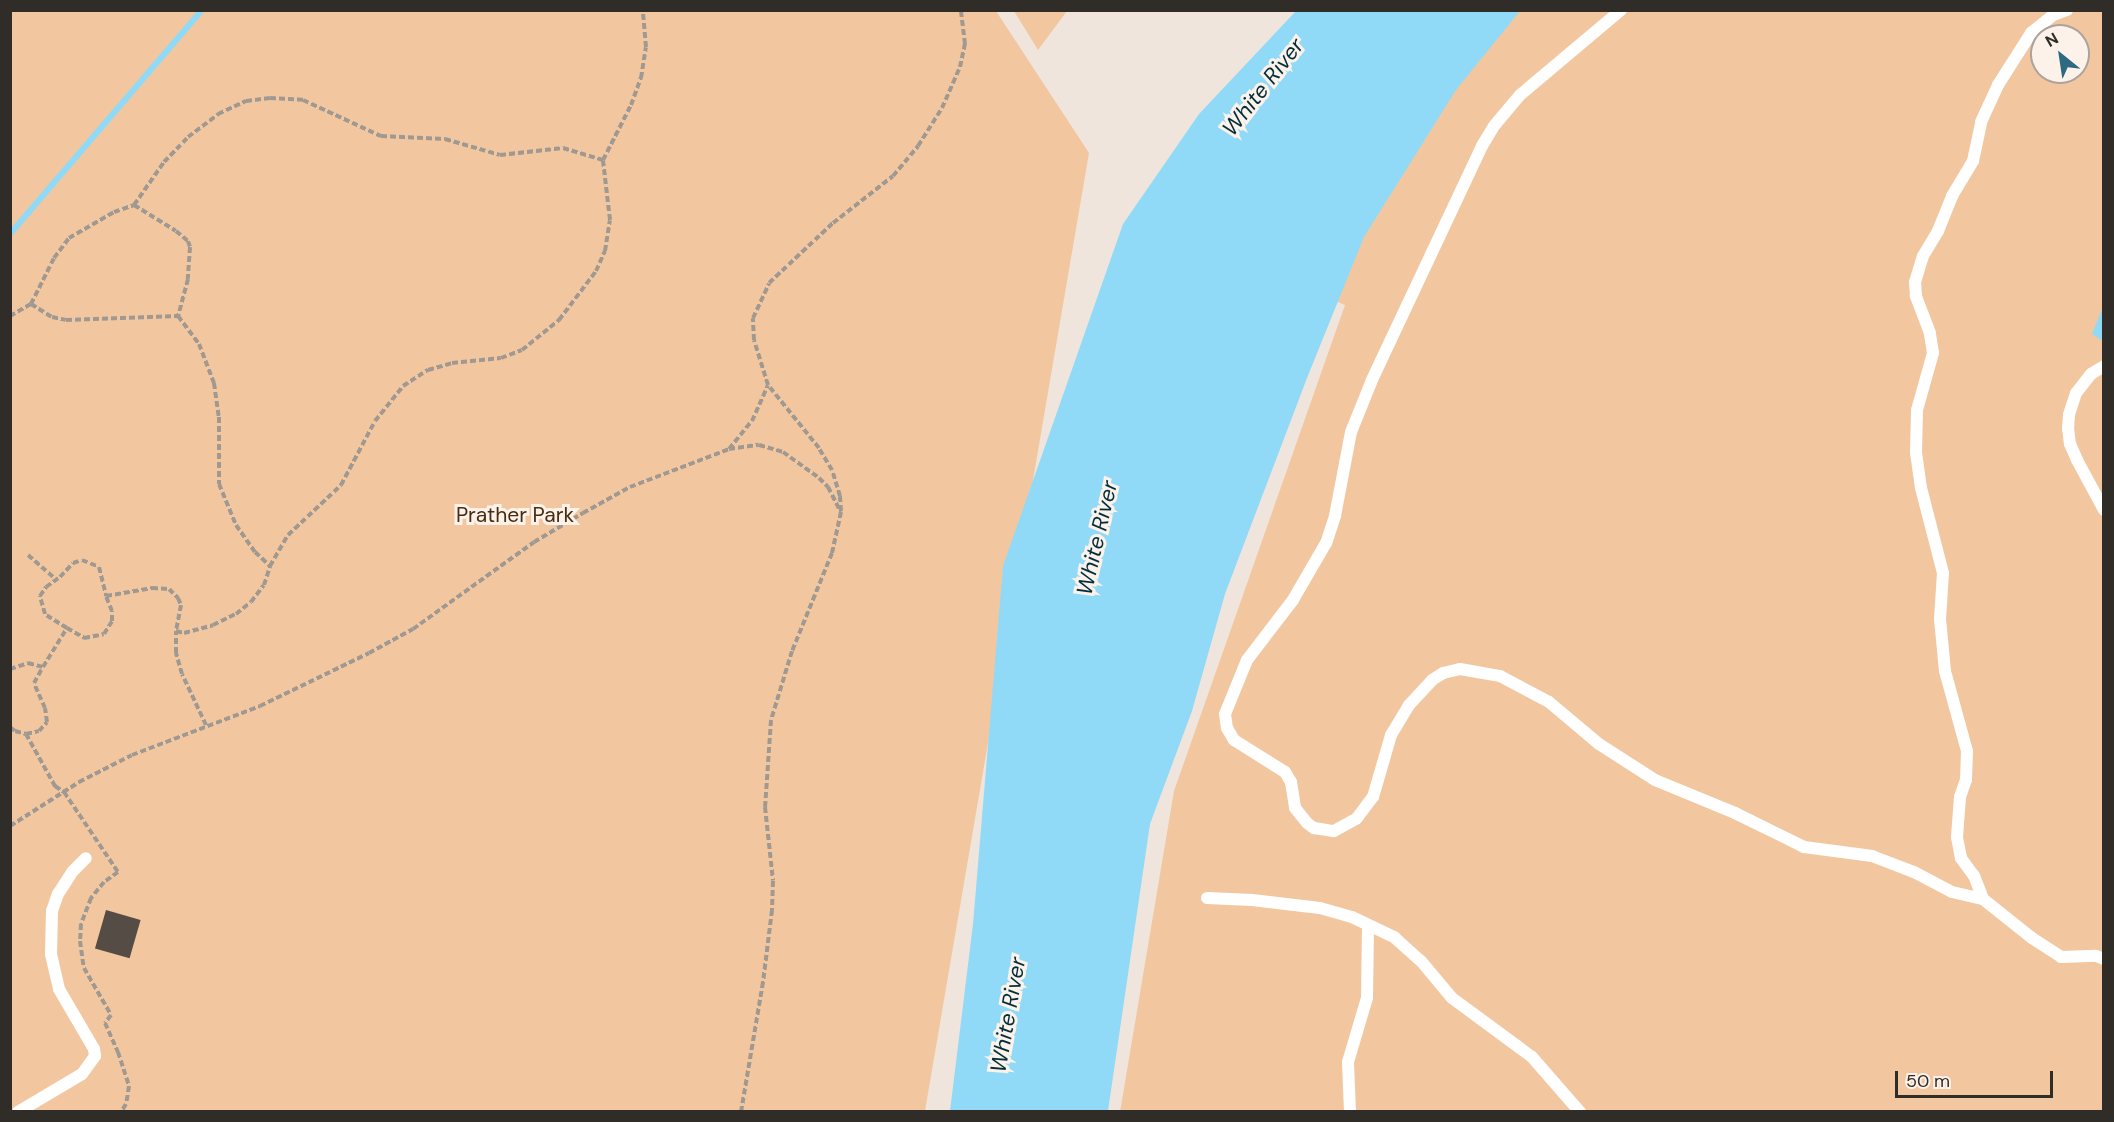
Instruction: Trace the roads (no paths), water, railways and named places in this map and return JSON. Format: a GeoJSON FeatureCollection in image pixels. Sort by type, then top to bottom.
{"type":"FeatureCollection","features":[{"type":"Feature","properties":{"kind":"lane"},"geometry":{"type":"LineString","coordinates":[[1621,10],[1520,95],[1494,126],[1482,147],[1372,380],[1351,432],[1335,516],[1326,543],[1293,600],[1247,660],[1225,714],[1227,728],[1234,740],[1285,772],[1291,782],[1295,808],[1306,823],[1314,828],[1334,831],[1357,818],[1373,798],[1391,735],[1420,692],[1443,673],[1460,669],[1479,670],[1500,676],[1549,702],[1599,744],[1655,780],[1735,813],[1804,847],[1872,856],[1914,872],[1952,892],[1983,899],[2061,957],[2102,957]]}},
{"type":"Feature","properties":{"kind":"lane"},"geometry":{"type":"LineString","coordinates":[[1983,899],[1974,876],[1961,858],[1957,837],[1960,797],[1966,780],[1967,751],[1945,671],[1941,619],[1943,573],[1921,488],[1916,452],[1917,410],[1933,353],[1930,333],[1916,296],[1915,282],[1923,256],[1938,231],[1952,196],[1973,161],[1981,122],[1998,85],[2031,33],[2053,15],[2067,10]]}},
{"type":"Feature","properties":{"kind":"lane"},"geometry":{"type":"LineString","coordinates":[[2103,366],[2091,374],[2076,393],[2069,415],[2068,428],[2070,444],[2103,510]]}},
{"type":"Feature","properties":{"kind":"lane"},"geometry":{"type":"LineString","coordinates":[[18,1112],[82,1074],[94,1056],[94,1049],[59,989],[51,954],[52,910],[58,894],[86,858]]}},
{"type":"Feature","properties":{"kind":"lane"},"geometry":{"type":"LineString","coordinates":[[1206,898],[1252,900],[1320,908],[1352,917],[1394,937],[1420,961],[1452,998],[1532,1057],[1580,1112]]}},
{"type":"Feature","properties":{"kind":"lane"},"geometry":{"type":"LineString","coordinates":[[1350,1112],[1348,1062],[1367,998],[1368,925]]}},
{"type":"Feature","properties":{"kind":"water","name":"White River"},"geometry":{"type":"Polygon","coordinates":[[[1296,11],[1520,11],[1456,90],[1364,237],[1307,378],[1225,594],[1192,711],[1150,824],[1108,1111],[950,1111],[973,924],[1003,566],[1123,224],[1199,114],[1296,11]]]}},
{"type":"Feature","properties":{"kind":"water"},"geometry":{"type":"Polygon","coordinates":[[[2103,307],[2103,341],[2092,334],[2103,307]]]}},
{"type":"Feature","properties":{"kind":"waterway"},"geometry":{"type":"LineString","coordinates":[[10,234],[202,10]]}},
{"type":"Feature","properties":{"kind":"park label","name":"Prather Park"},"geometry":{"type":"Point","coordinates":[515,515]}}]}
